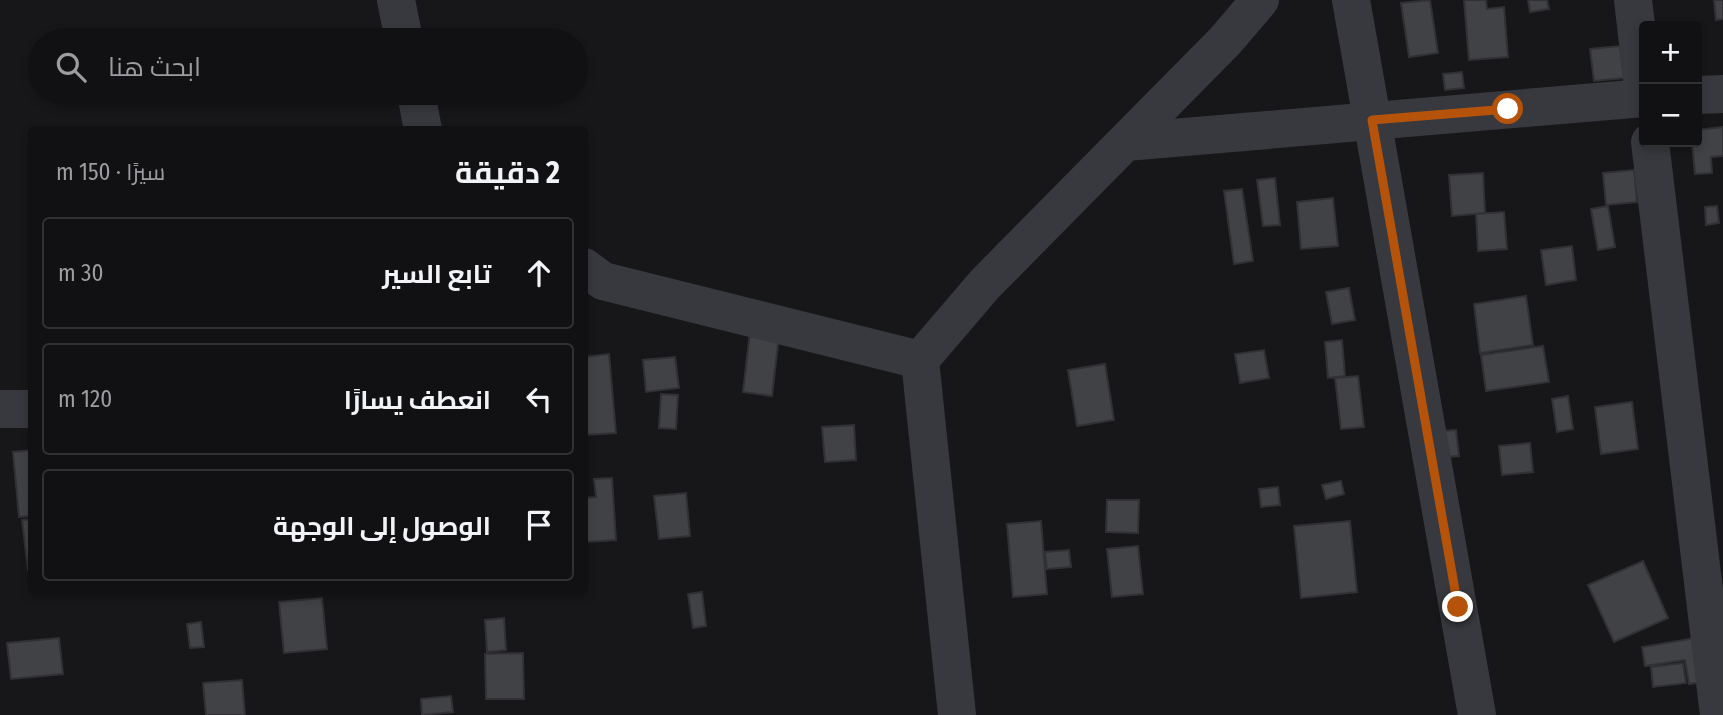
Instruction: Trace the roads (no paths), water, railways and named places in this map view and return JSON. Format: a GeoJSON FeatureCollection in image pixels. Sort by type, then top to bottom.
{"type":"FeatureCollection","features":[{"type":"Feature","properties":{"kind":"street"},"geometry":{"type":"LineString","coordinates":[[396,0],[402,28]]}},
{"type":"Feature","properties":{"kind":"street"},"geometry":{"type":"LineString","coordinates":[[957,715],[920,360],[985,284],[1225,41],[1260,0]]}},
{"type":"Feature","properties":{"kind":"street"},"geometry":{"type":"LineString","coordinates":[[1351,0],[1478,715]]}},
{"type":"Feature","properties":{"kind":"street"},"geometry":{"type":"LineString","coordinates":[[1633,0],[1643,84]]}},
{"type":"Feature","properties":{"kind":"street"},"geometry":{"type":"LineString","coordinates":[[1702,95],[1723,93]]}},
{"type":"Feature","properties":{"kind":"street"},"geometry":{"type":"LineString","coordinates":[[1126,142],[1639,96]]}},
{"type":"Feature","properties":{"kind":"street"},"geometry":{"type":"LineString","coordinates":[[418,105],[422,126]]}},
{"type":"Feature","properties":{"kind":"street"},"geometry":{"type":"LineString","coordinates":[[1651,147],[1710,531],[1719,715]]}},
{"type":"Feature","properties":{"kind":"street"},"geometry":{"type":"LineString","coordinates":[[588,270],[603,281],[920,360]]}},
{"type":"Feature","properties":{"kind":"street"},"geometry":{"type":"LineString","coordinates":[[0,409],[28,409]]}}]}
